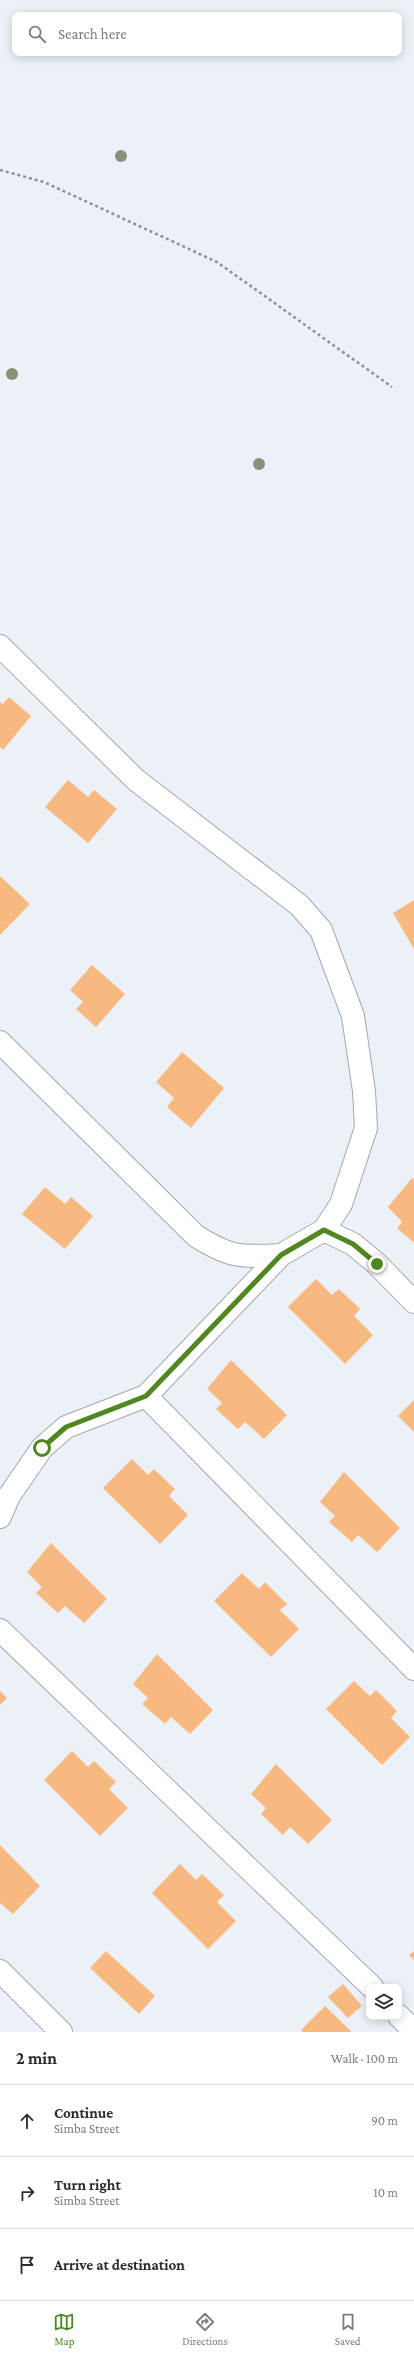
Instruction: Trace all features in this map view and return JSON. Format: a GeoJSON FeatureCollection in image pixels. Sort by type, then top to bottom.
{"type":"FeatureCollection","features":[{"type":"Feature","properties":{"kind":"street"},"geometry":{"type":"LineString","coordinates":[[0,646],[136,780],[299,905],[321,930],[353,1016],[364,1091],[366,1128],[341,1204],[324,1230],[281,1255],[146,1396],[66,1427],[42,1448],[4,1490],[0,1517]]}},
{"type":"Feature","properties":{"kind":"street"},"geometry":{"type":"LineString","coordinates":[[0,1042],[196,1236],[220,1251],[245,1257],[281,1255]]}},
{"type":"Feature","properties":{"kind":"street"},"geometry":{"type":"LineString","coordinates":[[324,1230],[353,1244],[377,1264],[414,1302]]}},
{"type":"Feature","properties":{"kind":"street"},"geometry":{"type":"LineString","coordinates":[[146,1396],[414,1669]]}},
{"type":"Feature","properties":{"kind":"street"},"geometry":{"type":"LineString","coordinates":[[0,1630],[369,1984]]}},
{"type":"Feature","properties":{"kind":"street"},"geometry":{"type":"LineString","coordinates":[[0,1971],[61,2032]]}},
{"type":"Feature","properties":{"kind":"street"},"geometry":{"type":"LineString","coordinates":[[402,2019],[414,2031]]}},
{"type":"Feature","properties":{"kind":"path"},"geometry":{"type":"LineString","coordinates":[[0,170],[44,182],[217,262],[392,387]]}},
{"type":"Feature","properties":{"kind":"building"},"geometry":{"type":"Polygon","coordinates":[[[9,697],[31,716],[3,750],[0,747],[0,702],[3,704],[9,697]]]}},
{"type":"Feature","properties":{"kind":"building"},"geometry":{"type":"Polygon","coordinates":[[[68,780],[88,797],[94,790],[117,809],[88,843],[45,807],[68,780]]]}},
{"type":"Feature","properties":{"kind":"building"},"geometry":{"type":"Polygon","coordinates":[[[0,876],[30,904],[0,935],[0,876]]]}},
{"type":"Feature","properties":{"kind":"building"},"geometry":{"type":"Polygon","coordinates":[[[414,900],[414,949],[393,913],[414,900]]]}},
{"type":"Feature","properties":{"kind":"building"},"geometry":{"type":"Polygon","coordinates":[[[92,965],[125,994],[96,1027],[76,1009],[83,1002],[70,990],[92,965]]]}},
{"type":"Feature","properties":{"kind":"building"},"geometry":{"type":"Polygon","coordinates":[[[182,1052],[224,1088],[191,1128],[167,1107],[174,1098],[156,1082],[182,1052]]]}},
{"type":"Feature","properties":{"kind":"building"},"geometry":{"type":"Polygon","coordinates":[[[412,1178],[414,1180],[414,1243],[397,1228],[402,1222],[388,1207],[412,1178]]]}},
{"type":"Feature","properties":{"kind":"building"},"geometry":{"type":"Polygon","coordinates":[[[45,1187],[65,1204],[71,1197],[93,1216],[65,1249],[22,1214],[45,1187]]]}},
{"type":"Feature","properties":{"kind":"building"},"geometry":{"type":"Polygon","coordinates":[[[316,1279],[332,1295],[339,1289],[360,1309],[354,1316],[373,1335],[345,1364],[288,1307],[316,1279]]]}},
{"type":"Feature","properties":{"kind":"building"},"geometry":{"type":"Polygon","coordinates":[[[231,1360],[287,1415],[264,1439],[245,1422],[238,1429],[216,1409],[222,1403],[207,1389],[231,1360]]]}},
{"type":"Feature","properties":{"kind":"building"},"geometry":{"type":"Polygon","coordinates":[[[414,1400],[414,1432],[398,1416],[414,1400]]]}},
{"type":"Feature","properties":{"kind":"building"},"geometry":{"type":"Polygon","coordinates":[[[132,1459],[148,1475],[154,1469],[175,1489],[169,1496],[188,1515],[160,1544],[103,1488],[132,1459]]]}},
{"type":"Feature","properties":{"kind":"building"},"geometry":{"type":"Polygon","coordinates":[[[344,1472],[400,1528],[377,1552],[358,1535],[352,1542],[329,1522],[335,1516],[320,1502],[344,1472]]]}},
{"type":"Feature","properties":{"kind":"building"},"geometry":{"type":"Polygon","coordinates":[[[51,1543],[107,1599],[84,1623],[65,1606],[58,1613],[36,1593],[42,1587],[27,1572],[51,1543]]]}},
{"type":"Feature","properties":{"kind":"building"},"geometry":{"type":"Polygon","coordinates":[[[242,1573],[259,1589],[265,1582],[287,1604],[280,1610],[299,1629],[271,1657],[214,1601],[242,1573]]]}},
{"type":"Feature","properties":{"kind":"building"},"geometry":{"type":"Polygon","coordinates":[[[157,1654],[213,1710],[190,1734],[171,1717],[165,1724],[142,1704],[148,1698],[133,1684],[157,1654]]]}},
{"type":"Feature","properties":{"kind":"building"},"geometry":{"type":"Polygon","coordinates":[[[354,1681],[370,1696],[376,1690],[397,1711],[391,1718],[410,1737],[382,1765],[326,1709],[354,1681]]]}},
{"type":"Feature","properties":{"kind":"building"},"geometry":{"type":"Polygon","coordinates":[[[0,1691],[7,1698],[0,1705],[0,1691]]]}},
{"type":"Feature","properties":{"kind":"building"},"geometry":{"type":"Polygon","coordinates":[[[72,1751],[88,1767],[94,1761],[116,1782],[109,1789],[128,1808],[100,1836],[44,1780],[72,1751]]]}},
{"type":"Feature","properties":{"kind":"building"},"geometry":{"type":"Polygon","coordinates":[[[276,1764],[332,1820],[308,1844],[290,1827],[283,1835],[261,1814],[266,1808],[251,1794],[276,1764]]]}},
{"type":"Feature","properties":{"kind":"building"},"geometry":{"type":"Polygon","coordinates":[[[0,1845],[40,1886],[13,1914],[0,1903],[0,1845]]]}},
{"type":"Feature","properties":{"kind":"building"},"geometry":{"type":"Polygon","coordinates":[[[180,1864],[196,1880],[202,1874],[224,1895],[217,1902],[236,1921],[208,1949],[152,1893],[180,1864]]]}},
{"type":"Feature","properties":{"kind":"building"},"geometry":{"type":"Polygon","coordinates":[[[106,1951],[155,1996],[139,2014],[90,1968],[106,1951]]]}},
{"type":"Feature","properties":{"kind":"building"},"geometry":{"type":"Polygon","coordinates":[[[414,1951],[414,1960],[409,1955],[414,1951]]]}},
{"type":"Feature","properties":{"kind":"building"},"geometry":{"type":"Polygon","coordinates":[[[343,1984],[362,2006],[348,2018],[328,1997],[343,1984]]]}},
{"type":"Feature","properties":{"kind":"building"},"geometry":{"type":"Polygon","coordinates":[[[325,2006],[352,2032],[303,2032],[301,2030],[325,2006]]]}},
{"type":"Feature","properties":{"kind":"route"},"geometry":{"type":"LineString","coordinates":[[42,1448],[66,1427],[146,1396],[281,1255],[324,1230],[353,1244],[377,1264]]}}]}
